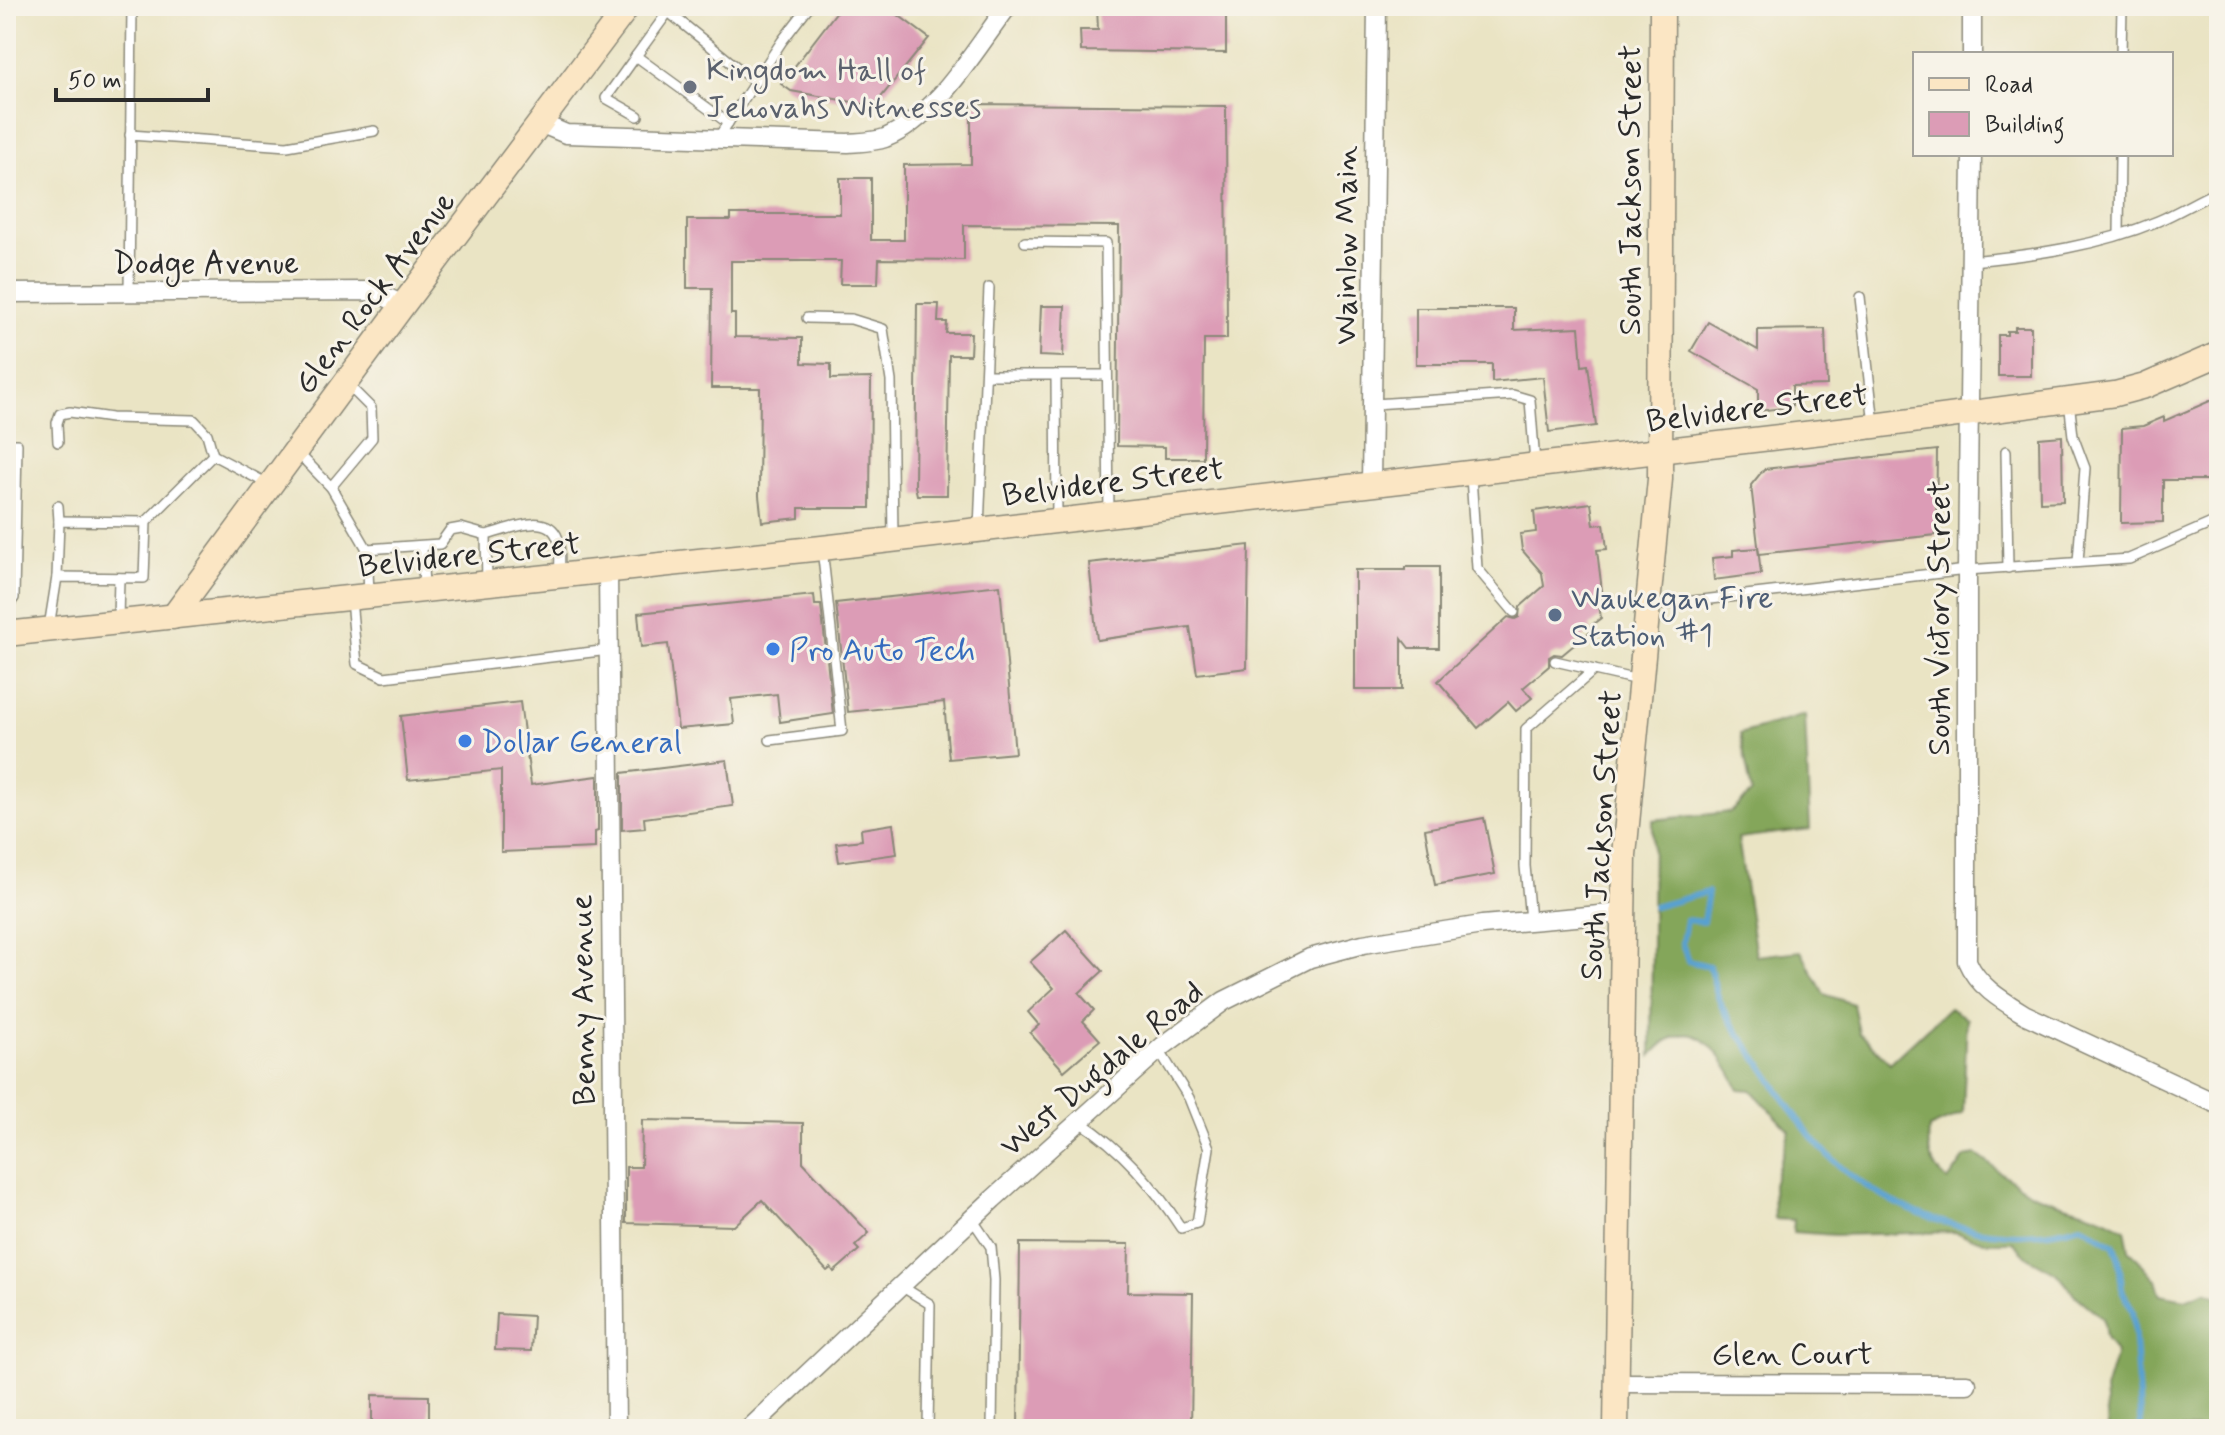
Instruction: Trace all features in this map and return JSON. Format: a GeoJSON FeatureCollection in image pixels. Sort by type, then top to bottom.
{"type":"FeatureCollection","features":[{"type":"Feature","properties":{"kind":"main road","name":"Glen Rock Avenue"},"geometry":{"type":"LineString","coordinates":[[173,617],[628,6]]}},
{"type":"Feature","properties":{"kind":"main road","name":"South Jackson Street"},"geometry":{"type":"LineString","coordinates":[[1616,1429],[1626,830],[1649,606],[1660,451],[1662,6]]}},
{"type":"Feature","properties":{"kind":"main road","name":"Belvidere Street"},"geometry":{"type":"LineString","coordinates":[[6,634],[822,548],[1874,426],[2069,401],[2145,386],[2219,354]]}},
{"type":"Feature","properties":{"kind":"street"},"geometry":{"type":"LineString","coordinates":[[540,123],[566,134],[848,143],[882,139],[912,125],[942,93],[1008,6]]}},
{"type":"Feature","properties":{"kind":"street","name":"Wainlow Main"},"geometry":{"type":"LineString","coordinates":[[1371,485],[1377,6]]}},
{"type":"Feature","properties":{"kind":"street"},"geometry":{"type":"LineString","coordinates":[[1972,6],[1972,52]]}},
{"type":"Feature","properties":{"kind":"street","name":"South Victory Street"},"geometry":{"type":"LineString","coordinates":[[1972,156],[1967,570],[1967,961],[1973,974],[2003,1001],[2061,1032],[2219,1105]]}},
{"type":"Feature","properties":{"kind":"street","name":"Dodge Avenue"},"geometry":{"type":"LineString","coordinates":[[6,293],[373,291],[403,305]]}},
{"type":"Feature","properties":{"kind":"street","name":"Benny Avenue"},"geometry":{"type":"LineString","coordinates":[[608,571],[616,1429]]}},
{"type":"Feature","properties":{"kind":"street","name":"West Dugdale Road"},"geometry":{"type":"LineString","coordinates":[[749,1429],[1079,1121],[1159,1050],[1224,1001],[1310,958],[1363,944],[1530,920],[1623,913]]}},
{"type":"Feature","properties":{"kind":"street","name":"Glen Court"},"geometry":{"type":"LineString","coordinates":[[1617,1383],[1967,1384]]}},
{"type":"Feature","properties":{"kind":"lane"},"geometry":{"type":"LineString","coordinates":[[129,292],[132,6]]}},
{"type":"Feature","properties":{"kind":"lane"},"geometry":{"type":"LineString","coordinates":[[717,139],[809,6]]}},
{"type":"Feature","properties":{"kind":"lane"},"geometry":{"type":"LineString","coordinates":[[2121,52],[2122,6]]}},
{"type":"Feature","properties":{"kind":"lane"},"geometry":{"type":"LineString","coordinates":[[638,116],[606,98],[664,9],[755,82]]}},
{"type":"Feature","properties":{"kind":"lane"},"geometry":{"type":"LineString","coordinates":[[636,56],[728,123]]}},
{"type":"Feature","properties":{"kind":"lane"},"geometry":{"type":"LineString","coordinates":[[130,135],[287,146],[374,131]]}},
{"type":"Feature","properties":{"kind":"lane"},"geometry":{"type":"LineString","coordinates":[[2119,234],[2120,156]]}},
{"type":"Feature","properties":{"kind":"lane"},"geometry":{"type":"LineString","coordinates":[[1971,261],[2027,256],[2119,234],[2158,221],[2219,191]]}},
{"type":"Feature","properties":{"kind":"lane"},"geometry":{"type":"LineString","coordinates":[[1025,242],[1106,243],[1109,514]]}},
{"type":"Feature","properties":{"kind":"lane"},"geometry":{"type":"LineString","coordinates":[[979,529],[989,288]]}},
{"type":"Feature","properties":{"kind":"lane"},"geometry":{"type":"LineString","coordinates":[[1860,297],[1874,426]]}},
{"type":"Feature","properties":{"kind":"lane"},"geometry":{"type":"LineString","coordinates":[[807,318],[851,319],[883,329],[891,381],[893,539]]}},
{"type":"Feature","properties":{"kind":"lane"},"geometry":{"type":"LineString","coordinates":[[986,375],[1107,375]]}},
{"type":"Feature","properties":{"kind":"lane"},"geometry":{"type":"LineString","coordinates":[[1056,375],[1057,520]]}},
{"type":"Feature","properties":{"kind":"lane"},"geometry":{"type":"LineString","coordinates":[[331,487],[372,438],[371,408],[346,383]]}},
{"type":"Feature","properties":{"kind":"lane"},"geometry":{"type":"LineString","coordinates":[[1374,404],[1513,395],[1530,400],[1535,466]]}},
{"type":"Feature","properties":{"kind":"lane"},"geometry":{"type":"LineString","coordinates":[[2069,401],[2073,436],[2085,468],[2078,562]]}},
{"type":"Feature","properties":{"kind":"lane"},"geometry":{"type":"LineString","coordinates":[[58,442],[60,414],[70,412],[111,418],[194,420],[207,434],[213,455],[271,485]]}},
{"type":"Feature","properties":{"kind":"lane"},"geometry":{"type":"LineString","coordinates":[[6,444],[17,444],[14,598],[6,608]]}},
{"type":"Feature","properties":{"kind":"lane"},"geometry":{"type":"LineString","coordinates":[[296,451],[331,487],[367,549],[360,597],[357,664],[384,677],[609,650]]}},
{"type":"Feature","properties":{"kind":"lane"},"geometry":{"type":"LineString","coordinates":[[2006,451],[2008,568]]}},
{"type":"Feature","properties":{"kind":"lane"},"geometry":{"type":"LineString","coordinates":[[59,521],[71,526],[132,526],[146,522],[213,455]]}},
{"type":"Feature","properties":{"kind":"lane"},"geometry":{"type":"LineString","coordinates":[[1471,473],[1477,568],[1514,612]]}},
{"type":"Feature","properties":{"kind":"lane"},"geometry":{"type":"LineString","coordinates":[[49,630],[57,577],[58,506]]}},
{"type":"Feature","properties":{"kind":"lane"},"geometry":{"type":"LineString","coordinates":[[1649,606],[1967,570],[2129,559],[2219,520]]}},
{"type":"Feature","properties":{"kind":"lane"},"geometry":{"type":"LineString","coordinates":[[57,577],[144,578],[146,522]]}},
{"type":"Feature","properties":{"kind":"lane"},"geometry":{"type":"LineString","coordinates":[[367,549],[422,547],[440,544],[450,530],[461,528],[486,535],[533,522],[546,526],[558,540],[560,576]]}},
{"type":"Feature","properties":{"kind":"lane"},"geometry":{"type":"LineString","coordinates":[[486,535],[488,584]]}},
{"type":"Feature","properties":{"kind":"lane"},"geometry":{"type":"LineString","coordinates":[[422,547],[424,591]]}},
{"type":"Feature","properties":{"kind":"lane"},"geometry":{"type":"LineString","coordinates":[[770,740],[842,731],[822,548]]}},
{"type":"Feature","properties":{"kind":"lane"},"geometry":{"type":"LineString","coordinates":[[116,577],[118,623]]}},
{"type":"Feature","properties":{"kind":"lane"},"geometry":{"type":"LineString","coordinates":[[1555,661],[1641,681]]}},
{"type":"Feature","properties":{"kind":"lane"},"geometry":{"type":"LineString","coordinates":[[1530,920],[1525,866],[1526,729],[1594,670]]}},
{"type":"Feature","properties":{"kind":"lane"},"geometry":{"type":"LineString","coordinates":[[1079,1121],[1106,1139],[1154,1187],[1181,1228],[1197,1223],[1209,1148],[1189,1098],[1159,1050]]}},
{"type":"Feature","properties":{"kind":"lane"},"geometry":{"type":"LineString","coordinates":[[972,1219],[991,1247],[994,1280],[992,1429]]}},
{"type":"Feature","properties":{"kind":"lane"},"geometry":{"type":"LineString","coordinates":[[901,1286],[930,1304],[928,1429]]}},
{"type":"Feature","properties":{"kind":"green space"},"geometry":{"type":"Polygon","coordinates":[[[1805,715],[1810,829],[1738,838],[1756,956],[1801,951],[1824,994],[1853,1004],[1859,1033],[1890,1063],[1949,1008],[1967,1018],[1963,1113],[1929,1128],[1928,1144],[1933,1163],[1948,1181],[1965,1157],[1977,1155],[2030,1192],[2101,1217],[2125,1229],[2129,1249],[2156,1280],[2160,1294],[2185,1299],[2206,1291],[2219,1297],[2219,1429],[2108,1429],[2105,1390],[2116,1353],[2106,1337],[2103,1318],[2075,1295],[2058,1274],[2028,1257],[2013,1242],[1984,1242],[1955,1232],[1835,1235],[1793,1232],[1794,1220],[1774,1219],[1773,1184],[1790,1131],[1751,1090],[1739,1089],[1723,1060],[1703,1040],[1692,1035],[1679,1035],[1651,1056],[1653,820],[1731,812],[1752,793],[1740,734],[1805,715]]]}},
{"type":"Feature","properties":{"kind":"building"},"geometry":{"type":"Polygon","coordinates":[[[841,6],[886,6],[929,38],[874,106],[791,91],[781,84],[841,6]]]}},
{"type":"Feature","properties":{"kind":"building"},"geometry":{"type":"Polygon","coordinates":[[[1097,6],[1226,6],[1226,53],[1081,51],[1080,30],[1098,30],[1097,6]]]}},
{"type":"Feature","properties":{"kind":"building"},"geometry":{"type":"Polygon","coordinates":[[[971,104],[1226,106],[1227,339],[1204,339],[1203,458],[1165,458],[1165,447],[1117,446],[1119,226],[964,225],[964,260],[879,259],[878,284],[840,284],[841,261],[731,261],[731,314],[735,314],[735,337],[802,338],[802,363],[831,364],[831,379],[871,378],[870,508],[799,508],[799,518],[762,522],[759,496],[760,388],[711,388],[712,288],[687,288],[687,220],[731,220],[731,214],[840,214],[840,178],[871,178],[871,240],[904,240],[904,165],[971,164],[971,104]]]}},
{"type":"Feature","properties":{"kind":"building"},"geometry":{"type":"Polygon","coordinates":[[[917,304],[939,304],[938,322],[947,322],[946,333],[971,333],[970,355],[949,355],[947,495],[917,495],[915,486],[917,304]]]}},
{"type":"Feature","properties":{"kind":"building"},"geometry":{"type":"Polygon","coordinates":[[[1041,306],[1065,306],[1063,357],[1039,356],[1041,306]]]}},
{"type":"Feature","properties":{"kind":"building"},"geometry":{"type":"Polygon","coordinates":[[[1416,308],[1514,308],[1514,330],[1579,327],[1582,366],[1588,365],[1596,426],[1549,432],[1543,377],[1492,382],[1492,364],[1416,364],[1416,308]]]}},
{"type":"Feature","properties":{"kind":"building"},"geometry":{"type":"Polygon","coordinates":[[[1708,322],[1758,350],[1758,330],[1825,329],[1827,385],[1792,386],[1792,407],[1758,411],[1758,389],[1691,351],[1708,322]]]}},
{"type":"Feature","properties":{"kind":"building"},"geometry":{"type":"Polygon","coordinates":[[[2015,327],[2031,327],[2031,376],[1998,376],[1998,335],[2007,335],[2007,331],[2015,331],[2015,327]]]}},
{"type":"Feature","properties":{"kind":"building"},"geometry":{"type":"Polygon","coordinates":[[[2219,397],[2219,480],[2163,480],[2163,522],[2121,523],[2122,428],[2143,426],[2164,417],[2164,421],[2219,397]]]}},
{"type":"Feature","properties":{"kind":"building"},"geometry":{"type":"Polygon","coordinates":[[[2062,436],[2063,501],[2040,502],[2039,438],[2062,436]]]}},
{"type":"Feature","properties":{"kind":"building"},"geometry":{"type":"Polygon","coordinates":[[[1937,450],[1936,535],[1759,554],[1751,485],[1764,469],[1937,450]]]}},
{"type":"Feature","properties":{"kind":"building","name":"Waukegan Fire Station #1"},"geometry":{"type":"Polygon","coordinates":[[[1591,503],[1594,525],[1604,524],[1607,549],[1597,550],[1603,599],[1598,599],[1601,618],[1589,627],[1592,630],[1562,655],[1549,657],[1549,666],[1523,688],[1532,698],[1516,711],[1508,702],[1478,728],[1438,681],[1508,617],[1519,617],[1520,607],[1544,586],[1542,573],[1522,550],[1520,534],[1536,532],[1534,511],[1591,503]]]}},
{"type":"Feature","properties":{"kind":"building"},"geometry":{"type":"Polygon","coordinates":[[[1249,545],[1247,668],[1197,674],[1190,627],[1097,640],[1089,563],[1249,545]]]}},
{"type":"Feature","properties":{"kind":"building"},"geometry":{"type":"Polygon","coordinates":[[[1758,548],[1761,574],[1714,580],[1712,558],[1733,556],[1733,550],[1758,548]]]}},
{"type":"Feature","properties":{"kind":"building"},"geometry":{"type":"Polygon","coordinates":[[[1405,567],[1439,567],[1439,648],[1409,648],[1402,639],[1402,690],[1355,690],[1355,570],[1405,570],[1405,567]]]}},
{"type":"Feature","properties":{"kind":"building"},"geometry":{"type":"Polygon","coordinates":[[[1000,585],[1015,753],[949,759],[944,702],[848,712],[836,603],[1000,585]]]}},
{"type":"Feature","properties":{"kind":"building"},"geometry":{"type":"Polygon","coordinates":[[[814,595],[815,605],[821,605],[833,714],[780,722],[777,694],[731,699],[734,724],[678,729],[668,644],[641,647],[638,613],[814,595]]]}},
{"type":"Feature","properties":{"kind":"building"},"geometry":{"type":"Polygon","coordinates":[[[520,702],[531,785],[598,776],[595,848],[501,852],[501,770],[408,780],[401,716],[520,702]]]}},
{"type":"Feature","properties":{"kind":"building"},"geometry":{"type":"Polygon","coordinates":[[[727,760],[733,806],[644,818],[645,828],[622,830],[622,773],[727,760]]]}},
{"type":"Feature","properties":{"kind":"building"},"geometry":{"type":"Polygon","coordinates":[[[1484,818],[1495,874],[1435,885],[1425,829],[1484,818]]]}},
{"type":"Feature","properties":{"kind":"building"},"geometry":{"type":"Polygon","coordinates":[[[893,824],[897,854],[839,862],[836,843],[862,840],[861,829],[893,824]]]}},
{"type":"Feature","properties":{"kind":"building"},"geometry":{"type":"Polygon","coordinates":[[[1066,930],[1103,971],[1079,993],[1094,1010],[1083,1021],[1100,1040],[1064,1071],[1030,1033],[1039,1025],[1028,1012],[1054,988],[1030,962],[1066,930]]]}},
{"type":"Feature","properties":{"kind":"building"},"geometry":{"type":"Polygon","coordinates":[[[642,1120],[803,1123],[803,1162],[869,1233],[855,1246],[859,1250],[834,1272],[831,1268],[827,1271],[762,1200],[734,1226],[626,1223],[626,1167],[641,1167],[642,1120]]]}},
{"type":"Feature","properties":{"kind":"building"},"geometry":{"type":"Polygon","coordinates":[[[1020,1243],[1129,1244],[1128,1292],[1193,1293],[1191,1429],[1018,1429],[1020,1243]]]}},
{"type":"Feature","properties":{"kind":"building"},"geometry":{"type":"Polygon","coordinates":[[[497,1314],[533,1316],[531,1351],[495,1350],[497,1314]]]}},
{"type":"Feature","properties":{"kind":"building"},"geometry":{"type":"Polygon","coordinates":[[[372,1395],[429,1396],[429,1429],[372,1429],[372,1395]]]}},
{"type":"Feature","properties":{"kind":"waterway"},"geometry":{"type":"LineString","coordinates":[[1654,907],[1708,892],[1703,922],[1686,920],[1682,943],[1688,961],[1709,966],[1726,1015],[1802,1124],[1841,1167],[1902,1206],[1937,1220],[1974,1230],[2010,1234],[2046,1232],[2081,1225],[2113,1244],[2119,1259],[2122,1290],[2133,1311],[2141,1429]]}},
{"type":"Feature","properties":{"kind":"place","name":"Kingdom Hall of Jehovahs Witnesses"},"geometry":{"type":"Point","coordinates":[690,87]}},
{"type":"Feature","properties":{"kind":"place","name":"Waukegan Fire Station #1"},"geometry":{"type":"Point","coordinates":[1555,615]}},
{"type":"Feature","properties":{"kind":"place","name":"Pro Auto Tech"},"geometry":{"type":"Point","coordinates":[773,649]}},
{"type":"Feature","properties":{"kind":"place","name":"Dollar General"},"geometry":{"type":"Point","coordinates":[465,741]}}]}
